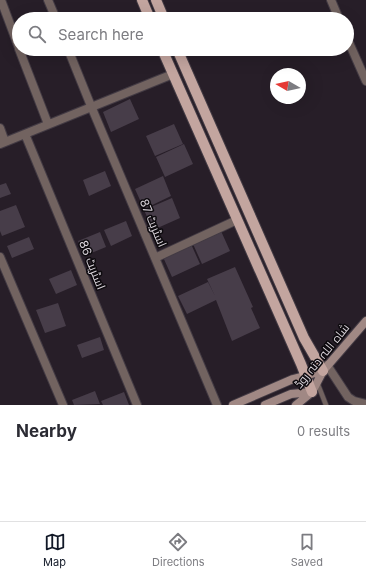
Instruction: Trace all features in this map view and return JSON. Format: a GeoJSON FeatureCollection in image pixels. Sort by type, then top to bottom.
{"type":"FeatureCollection","features":[{"type":"Feature","properties":{"kind":"main road"},"geometry":{"type":"LineString","coordinates":[[142,0],[147,12]]}},
{"type":"Feature","properties":{"kind":"main road"},"geometry":{"type":"LineString","coordinates":[[156,0],[161,12]]}},
{"type":"Feature","properties":{"kind":"main road"},"geometry":{"type":"LineString","coordinates":[[165,56],[312,392]]}},
{"type":"Feature","properties":{"kind":"main road"},"geometry":{"type":"LineString","coordinates":[[180,56],[304,338],[325,368]]}},
{"type":"Feature","properties":{"kind":"street"},"geometry":{"type":"LineString","coordinates":[[1,0],[12,29]]}},
{"type":"Feature","properties":{"kind":"street"},"geometry":{"type":"LineString","coordinates":[[48,0],[53,12]]}},
{"type":"Feature","properties":{"kind":"street"},"geometry":{"type":"LineString","coordinates":[[331,0],[336,12]]}},
{"type":"Feature","properties":{"kind":"street"},"geometry":{"type":"LineString","coordinates":[[354,54],[366,81]]}},
{"type":"Feature","properties":{"kind":"street"},"geometry":{"type":"LineString","coordinates":[[22,56],[48,124]]}},
{"type":"Feature","properties":{"kind":"street","name":"اسٹریٹ 87"},"geometry":{"type":"LineString","coordinates":[[71,56],[217,405]]}},
{"type":"Feature","properties":{"kind":"street"},"geometry":{"type":"LineString","coordinates":[[0,128],[3,143],[173,74]]}},
{"type":"Feature","properties":{"kind":"street","name":"اسٹریٹ 86"},"geometry":{"type":"LineString","coordinates":[[25,134],[137,405]]}},
{"type":"Feature","properties":{"kind":"street"},"geometry":{"type":"LineString","coordinates":[[155,258],[237,220]]}},
{"type":"Feature","properties":{"kind":"street"},"geometry":{"type":"LineString","coordinates":[[0,257],[63,405]]}},
{"type":"Feature","properties":{"kind":"street","name":"شاہ اللہ دتہ روڈ"},"geometry":{"type":"LineString","coordinates":[[296,405],[312,392],[325,368],[366,322]]}},
{"type":"Feature","properties":{"kind":"street"},"geometry":{"type":"LineString","coordinates":[[233,405],[293,379],[325,368],[348,397],[354,401],[366,404]]}},
{"type":"Feature","properties":{"kind":"street"},"geometry":{"type":"LineString","coordinates":[[265,405],[291,394],[312,392]]}},
{"type":"Feature","properties":{"kind":"lane"},"geometry":{"type":"LineString","coordinates":[[317,382],[326,405]]}},
{"type":"Feature","properties":{"kind":"building"},"geometry":{"type":"Polygon","coordinates":[[[130,99],[139,119],[111,132],[103,112],[130,99]]]}},
{"type":"Feature","properties":{"kind":"building"},"geometry":{"type":"Polygon","coordinates":[[[174,124],[183,144],[155,156],[146,136],[174,124]]]}},
{"type":"Feature","properties":{"kind":"building"},"geometry":{"type":"Polygon","coordinates":[[[184,144],[193,164],[165,177],[156,157],[184,144]]]}},
{"type":"Feature","properties":{"kind":"building"},"geometry":{"type":"Polygon","coordinates":[[[105,171],[111,186],[89,196],[83,180],[105,171]]]}},
{"type":"Feature","properties":{"kind":"building"},"geometry":{"type":"Polygon","coordinates":[[[163,176],[171,196],[144,209],[135,189],[163,176]]]}},
{"type":"Feature","properties":{"kind":"building"},"geometry":{"type":"Polygon","coordinates":[[[6,183],[11,194],[0,198],[0,185],[6,183]]]}},
{"type":"Feature","properties":{"kind":"building"},"geometry":{"type":"Polygon","coordinates":[[[172,198],[180,218],[153,230],[144,210],[172,198]]]}},
{"type":"Feature","properties":{"kind":"building"},"geometry":{"type":"Polygon","coordinates":[[[16,205],[25,227],[2,236],[0,231],[0,211],[16,205]]]}},
{"type":"Feature","properties":{"kind":"building"},"geometry":{"type":"Polygon","coordinates":[[[126,221],[132,236],[111,246],[104,230],[126,221]]]}},
{"type":"Feature","properties":{"kind":"building"},"geometry":{"type":"Polygon","coordinates":[[[221,231],[230,251],[202,264],[193,244],[221,231]]]}},
{"type":"Feature","properties":{"kind":"building"},"geometry":{"type":"Polygon","coordinates":[[[100,232],[106,247],[84,256],[78,241],[100,232]]]}},
{"type":"Feature","properties":{"kind":"building"},"geometry":{"type":"Polygon","coordinates":[[[29,237],[34,249],[12,258],[7,246],[29,237]]]}},
{"type":"Feature","properties":{"kind":"building"},"geometry":{"type":"Polygon","coordinates":[[[191,244],[200,264],[172,277],[163,257],[191,244]]]}},
{"type":"Feature","properties":{"kind":"building"},"geometry":{"type":"Polygon","coordinates":[[[235,267],[253,307],[251,308],[260,328],[232,341],[216,300],[187,314],[178,296],[208,282],[215,296],[207,279],[235,267]]]}},
{"type":"Feature","properties":{"kind":"building"},"geometry":{"type":"Polygon","coordinates":[[[71,270],[77,285],[56,294],[49,279],[71,270]]]}},
{"type":"Feature","properties":{"kind":"building"},"geometry":{"type":"Polygon","coordinates":[[[58,303],[66,326],[45,333],[36,310],[58,303]]]}},
{"type":"Feature","properties":{"kind":"building"},"geometry":{"type":"Polygon","coordinates":[[[100,337],[104,350],[82,358],[77,345],[100,337]]]}},
{"type":"Feature","properties":{"kind":"building"},"geometry":{"type":"Polygon","coordinates":[[[95,391],[100,404],[74,405],[72,400],[95,391]]]}},
{"type":"Feature","properties":{"kind":"building"},"geometry":{"type":"Polygon","coordinates":[[[124,392],[129,405],[103,405],[101,401],[124,392]]]}}]}
